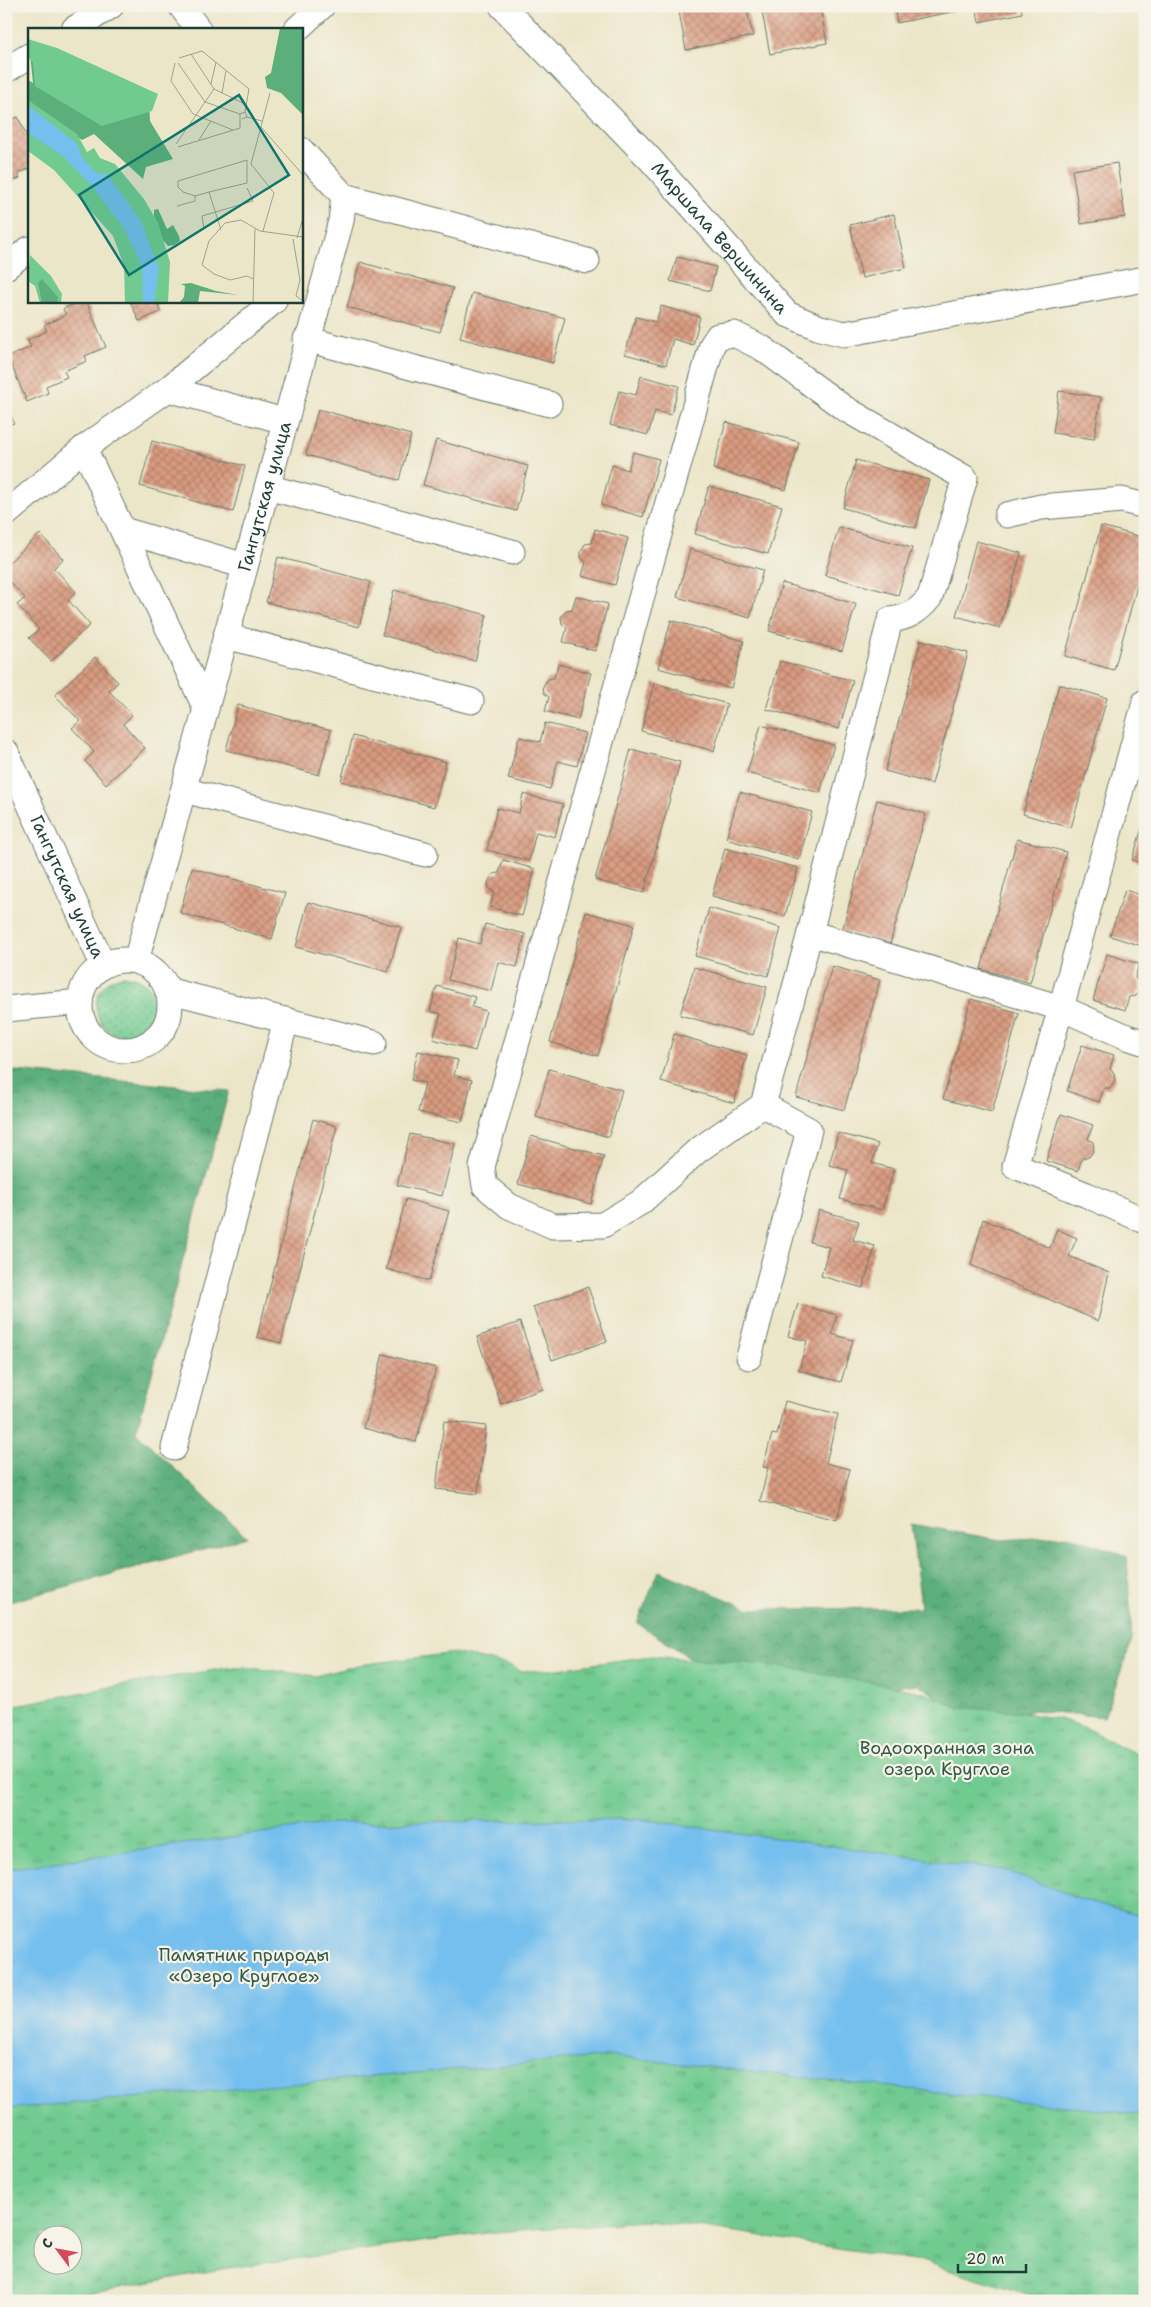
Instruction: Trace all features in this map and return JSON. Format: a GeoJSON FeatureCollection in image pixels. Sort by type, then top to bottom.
{"type":"FeatureCollection","features":[{"type":"Feature","properties":{"kind":"street"},"geometry":{"type":"LineString","coordinates":[[76,28],[111,6]]}},
{"type":"Feature","properties":{"kind":"street"},"geometry":{"type":"LineString","coordinates":[[181,6],[197,28]]}},
{"type":"Feature","properties":{"kind":"street"},"geometry":{"type":"LineString","coordinates":[[298,28],[322,6]]}},
{"type":"Feature","properties":{"kind":"street","name":"Маршала Вершинина"},"geometry":{"type":"LineString","coordinates":[[502,6],[650,160],[787,314],[820,328],[844,334],[1145,279]]}},
{"type":"Feature","properties":{"kind":"street"},"geometry":{"type":"LineString","coordinates":[[6,70],[28,57]]}},
{"type":"Feature","properties":{"kind":"street"},"geometry":{"type":"LineString","coordinates":[[302,151],[344,196],[588,261]]}},
{"type":"Feature","properties":{"kind":"street","name":"Гангутская улица"},"geometry":{"type":"LineString","coordinates":[[80,1002],[84,987],[91,974],[103,965],[117,960],[136,961],[306,339],[312,286],[341,222],[344,196]]}},
{"type":"Feature","properties":{"kind":"street"},"geometry":{"type":"LineString","coordinates":[[6,266],[28,250]]}},
{"type":"Feature","properties":{"kind":"street"},"geometry":{"type":"LineString","coordinates":[[6,514],[84,448],[168,388],[273,302]]}},
{"type":"Feature","properties":{"kind":"street"},"geometry":{"type":"LineString","coordinates":[[734,334],[762,348],[844,408],[965,478],[930,597],[920,610],[902,619],[890,620],[810,933],[763,1105],[697,1151],[641,1202],[603,1225],[553,1226],[509,1206],[485,1186],[482,1167],[712,345],[718,336],[734,334]]}},
{"type":"Feature","properties":{"kind":"street"},"geometry":{"type":"LineString","coordinates":[[306,339],[549,404]]}},
{"type":"Feature","properties":{"kind":"street"},"geometry":{"type":"LineString","coordinates":[[168,388],[284,421]]}},
{"type":"Feature","properties":{"kind":"street"},"geometry":{"type":"LineString","coordinates":[[84,448],[206,709]]}},
{"type":"Feature","properties":{"kind":"street"},"geometry":{"type":"LineString","coordinates":[[266,487],[512,552]]}},
{"type":"Feature","properties":{"kind":"street"},"geometry":{"type":"LineString","coordinates":[[1007,515],[1041,507],[1122,500],[1145,506]]}},
{"type":"Feature","properties":{"kind":"street"},"geometry":{"type":"LineString","coordinates":[[123,530],[245,566]]}},
{"type":"Feature","properties":{"kind":"street"},"geometry":{"type":"LineString","coordinates":[[226,636],[471,701]]}},
{"type":"Feature","properties":{"kind":"street"},"geometry":{"type":"LineString","coordinates":[[1145,702],[1061,1008],[1015,1166],[1087,1194],[1145,1221]]}},
{"type":"Feature","properties":{"kind":"street","name":"Гангутская улица"},"geometry":{"type":"LineString","coordinates":[[6,752],[103,965]]}},
{"type":"Feature","properties":{"kind":"street"},"geometry":{"type":"LineString","coordinates":[[184,790],[424,854]]}},
{"type":"Feature","properties":{"kind":"street"},"geometry":{"type":"LineString","coordinates":[[810,933],[1061,1008],[1145,1043]]}},
{"type":"Feature","properties":{"kind":"street"},"geometry":{"type":"LineString","coordinates":[[6,1008],[80,1002],[81,1016],[87,1030],[98,1041],[111,1048],[125,1050],[140,1047],[153,1040],[163,1029],[169,1015],[170,1000],[158,974],[136,961]]}},
{"type":"Feature","properties":{"kind":"street"},"geometry":{"type":"LineString","coordinates":[[167,990],[374,1043]]}},
{"type":"Feature","properties":{"kind":"street"},"geometry":{"type":"LineString","coordinates":[[174,1448],[286,1020]]}},
{"type":"Feature","properties":{"kind":"street"},"geometry":{"type":"LineString","coordinates":[[748,1358],[809,1130],[763,1105]]}},
{"type":"Feature","properties":{"kind":"green space"},"geometry":{"type":"Polygon","coordinates":[[[120,976],[132,976],[143,981],[151,989],[156,1000],[154,1018],[143,1031],[132,1036],[120,1036],[109,1031],[101,1023],[96,1012],[96,1000],[101,989],[109,981],[120,976]]]}},
{"type":"Feature","properties":{"kind":"green space"},"geometry":{"type":"Polygon","coordinates":[[[6,1070],[229,1091],[136,1432],[247,1537],[6,1603],[6,1070]]]}},
{"type":"Feature","properties":{"kind":"green space"},"geometry":{"type":"Polygon","coordinates":[[[911,1524],[1000,1540],[1070,1536],[1127,1556],[1132,1641],[1104,1717],[1034,1710],[981,1728],[918,1684],[838,1693],[695,1661],[637,1623],[659,1571],[750,1609],[921,1608],[911,1524]]]}},
{"type":"Feature","properties":{"kind":"green space","name":"Памятник природы «Озеро Круглое»"},"geometry":{"type":"Polygon","coordinates":[[[455,1653],[512,1666],[520,1671],[550,1670],[651,1656],[779,1666],[922,1692],[960,1708],[1005,1710],[1060,1719],[1086,1728],[1128,1750],[1145,1756],[1145,2301],[1049,2301],[926,2262],[705,2227],[645,2221],[496,2232],[227,2268],[49,2301],[6,2301],[6,1707],[122,1685],[227,1668],[251,1668],[316,1676],[358,1665],[455,1653]]]}},
{"type":"Feature","properties":{"kind":"water","name":"Памятник природы «Озеро Круглое»"},"geometry":{"type":"Polygon","coordinates":[[[639,1819],[1005,1870],[1081,1899],[1145,1916],[1145,2115],[610,2056],[6,2109],[6,1869],[332,1823],[639,1819]]]}},
{"type":"Feature","properties":{"kind":"building"},"geometry":{"type":"Polygon","coordinates":[[[678,6],[746,6],[753,36],[686,50],[678,6]]]}},
{"type":"Feature","properties":{"kind":"building"},"geometry":{"type":"Polygon","coordinates":[[[761,6],[820,6],[827,43],[770,54],[761,6]]]}},
{"type":"Feature","properties":{"kind":"building"},"geometry":{"type":"Polygon","coordinates":[[[894,6],[959,6],[960,10],[897,23],[894,6]]]}},
{"type":"Feature","properties":{"kind":"building"},"geometry":{"type":"Polygon","coordinates":[[[976,6],[1021,6],[1022,13],[979,22],[976,6]]]}},
{"type":"Feature","properties":{"kind":"building"},"geometry":{"type":"Polygon","coordinates":[[[18,117],[28,139],[28,169],[18,173],[20,178],[6,184],[6,122],[18,117]]]}},
{"type":"Feature","properties":{"kind":"building"},"geometry":{"type":"Polygon","coordinates":[[[1117,163],[1125,217],[1081,224],[1072,170],[1117,163]]]}},
{"type":"Feature","properties":{"kind":"building"},"geometry":{"type":"Polygon","coordinates":[[[894,214],[906,268],[862,278],[850,225],[894,214]]]}},
{"type":"Feature","properties":{"kind":"building"},"geometry":{"type":"Polygon","coordinates":[[[677,257],[716,267],[710,291],[670,281],[677,257]]]}},
{"type":"Feature","properties":{"kind":"building"},"geometry":{"type":"Polygon","coordinates":[[[360,262],[453,288],[440,332],[347,307],[360,262]]]}},
{"type":"Feature","properties":{"kind":"building"},"geometry":{"type":"Polygon","coordinates":[[[472,293],[565,318],[553,363],[460,338],[472,293]]]}},
{"type":"Feature","properties":{"kind":"building"},"geometry":{"type":"Polygon","coordinates":[[[79,302],[86,302],[106,347],[85,356],[87,361],[64,371],[67,377],[46,386],[48,393],[27,402],[8,357],[31,347],[27,340],[47,331],[44,325],[66,315],[63,309],[79,302]]]}},
{"type":"Feature","properties":{"kind":"building"},"geometry":{"type":"Polygon","coordinates":[[[130,302],[164,302],[158,305],[160,312],[139,321],[130,302]]]}},
{"type":"Feature","properties":{"kind":"building"},"geometry":{"type":"Polygon","coordinates":[[[661,306],[700,317],[693,345],[673,339],[666,365],[625,354],[636,317],[656,322],[661,306]]]}},
{"type":"Feature","properties":{"kind":"building"},"geometry":{"type":"Polygon","coordinates":[[[641,376],[679,386],[671,415],[655,411],[648,435],[610,425],[619,391],[636,395],[641,376]]]}},
{"type":"Feature","properties":{"kind":"building"},"geometry":{"type":"Polygon","coordinates":[[[1059,391],[1101,397],[1094,439],[1053,433],[1059,391]]]}},
{"type":"Feature","properties":{"kind":"building"},"geometry":{"type":"Polygon","coordinates":[[[6,404],[14,423],[6,426],[6,404]]]}},
{"type":"Feature","properties":{"kind":"building"},"geometry":{"type":"Polygon","coordinates":[[[318,409],[411,435],[399,480],[306,455],[318,409]]]}},
{"type":"Feature","properties":{"kind":"building"},"geometry":{"type":"Polygon","coordinates":[[[726,422],[799,442],[786,490],[713,469],[726,422]]]}},
{"type":"Feature","properties":{"kind":"building"},"geometry":{"type":"Polygon","coordinates":[[[436,440],[528,466],[516,511],[423,485],[436,440]]]}},
{"type":"Feature","properties":{"kind":"building"},"geometry":{"type":"Polygon","coordinates":[[[152,441],[245,466],[233,512],[140,486],[152,441]]]}},
{"type":"Feature","properties":{"kind":"building"},"geometry":{"type":"Polygon","coordinates":[[[633,452],[659,459],[643,517],[601,505],[612,465],[628,470],[633,452]]]}},
{"type":"Feature","properties":{"kind":"building"},"geometry":{"type":"Polygon","coordinates":[[[856,460],[929,480],[916,528],[843,508],[856,460]]]}},
{"type":"Feature","properties":{"kind":"building"},"geometry":{"type":"Polygon","coordinates":[[[709,486],[782,506],[768,554],[695,534],[709,486]]]}},
{"type":"Feature","properties":{"kind":"building"},"geometry":{"type":"Polygon","coordinates":[[[1101,526],[1145,538],[1145,557],[1114,670],[1065,656],[1101,526]]]}},
{"type":"Feature","properties":{"kind":"building"},"geometry":{"type":"Polygon","coordinates":[[[839,527],[912,548],[898,595],[825,575],[839,527]]]}},
{"type":"Feature","properties":{"kind":"building"},"geometry":{"type":"Polygon","coordinates":[[[595,529],[628,538],[615,585],[582,576],[586,562],[581,558],[581,551],[585,544],[592,543],[595,529]]]}},
{"type":"Feature","properties":{"kind":"building"},"geometry":{"type":"Polygon","coordinates":[[[40,534],[63,559],[54,568],[76,592],[68,600],[90,625],[51,661],[29,638],[39,629],[17,605],[25,598],[6,578],[6,565],[40,534]]]}},
{"type":"Feature","properties":{"kind":"building"},"geometry":{"type":"Polygon","coordinates":[[[976,541],[1021,553],[1000,628],[956,616],[976,541]]]}},
{"type":"Feature","properties":{"kind":"building"},"geometry":{"type":"Polygon","coordinates":[[[690,549],[763,570],[750,618],[677,597],[690,549]]]}},
{"type":"Feature","properties":{"kind":"building"},"geometry":{"type":"Polygon","coordinates":[[[278,557],[371,582],[359,627],[266,602],[278,557]]]}},
{"type":"Feature","properties":{"kind":"building"},"geometry":{"type":"Polygon","coordinates":[[[782,583],[856,604],[842,651],[769,631],[782,583]]]}},
{"type":"Feature","properties":{"kind":"building"},"geometry":{"type":"Polygon","coordinates":[[[394,590],[487,615],[475,661],[382,635],[394,590]]]}},
{"type":"Feature","properties":{"kind":"building"},"geometry":{"type":"Polygon","coordinates":[[[576,596],[608,604],[595,651],[563,642],[567,628],[562,624],[561,617],[566,610],[572,609],[576,596]]]}},
{"type":"Feature","properties":{"kind":"building"},"geometry":{"type":"Polygon","coordinates":[[[671,620],[744,641],[731,688],[658,668],[671,620]]]}},
{"type":"Feature","properties":{"kind":"building"},"geometry":{"type":"Polygon","coordinates":[[[921,640],[968,653],[932,784],[885,771],[921,640]]]}},
{"type":"Feature","properties":{"kind":"building"},"geometry":{"type":"Polygon","coordinates":[[[95,657],[118,682],[109,691],[132,715],[123,724],[145,748],[106,784],[85,761],[94,752],[72,728],[80,721],[55,695],[95,657]]]}},
{"type":"Feature","properties":{"kind":"building"},"geometry":{"type":"Polygon","coordinates":[[[780,661],[853,681],[839,729],[766,709],[780,661]]]}},
{"type":"Feature","properties":{"kind":"building"},"geometry":{"type":"Polygon","coordinates":[[[558,664],[591,673],[578,720],[545,711],[549,697],[544,693],[543,686],[548,679],[554,678],[558,664]]]}},
{"type":"Feature","properties":{"kind":"building"},"geometry":{"type":"Polygon","coordinates":[[[654,683],[727,704],[714,751],[641,731],[654,683]]]}},
{"type":"Feature","properties":{"kind":"building"},"geometry":{"type":"Polygon","coordinates":[[[1059,684],[1107,698],[1071,828],[1023,814],[1059,684]]]}},
{"type":"Feature","properties":{"kind":"building"},"geometry":{"type":"Polygon","coordinates":[[[238,705],[331,730],[319,775],[226,750],[238,705]]]}},
{"type":"Feature","properties":{"kind":"building"},"geometry":{"type":"Polygon","coordinates":[[[545,723],[585,733],[577,766],[558,761],[550,789],[508,779],[519,737],[540,742],[545,723]]]}},
{"type":"Feature","properties":{"kind":"building"},"geometry":{"type":"Polygon","coordinates":[[[761,725],[834,745],[820,793],[747,773],[761,725]]]}},
{"type":"Feature","properties":{"kind":"building"},"geometry":{"type":"Polygon","coordinates":[[[353,736],[446,762],[434,807],[341,781],[353,736]]]}},
{"type":"Feature","properties":{"kind":"building"},"geometry":{"type":"Polygon","coordinates":[[[631,749],[680,762],[644,893],[595,880],[631,749]]]}},
{"type":"Feature","properties":{"kind":"building"},"geometry":{"type":"Polygon","coordinates":[[[740,792],[812,812],[799,860],[726,839],[740,792]]]}},
{"type":"Feature","properties":{"kind":"building"},"geometry":{"type":"Polygon","coordinates":[[[523,794],[563,804],[555,837],[536,832],[529,861],[487,850],[497,808],[519,813],[523,794]]]}},
{"type":"Feature","properties":{"kind":"building"},"geometry":{"type":"Polygon","coordinates":[[[877,800],[926,814],[890,944],[842,931],[877,800]]]}},
{"type":"Feature","properties":{"kind":"building"},"geometry":{"type":"Polygon","coordinates":[[[1145,822],[1145,864],[1132,860],[1145,822]]]}},
{"type":"Feature","properties":{"kind":"building"},"geometry":{"type":"Polygon","coordinates":[[[1017,839],[1066,852],[1030,983],[981,969],[1017,839]]]}},
{"type":"Feature","properties":{"kind":"building"},"geometry":{"type":"Polygon","coordinates":[[[725,848],[798,868],[785,916],[712,896],[725,848]]]}},
{"type":"Feature","properties":{"kind":"building"},"geometry":{"type":"Polygon","coordinates":[[[503,860],[535,869],[522,916],[490,907],[494,892],[489,889],[488,882],[493,874],[499,873],[503,860]]]}},
{"type":"Feature","properties":{"kind":"building"},"geometry":{"type":"Polygon","coordinates":[[[192,868],[285,893],[272,939],[180,913],[192,868]]]}},
{"type":"Feature","properties":{"kind":"building"},"geometry":{"type":"Polygon","coordinates":[[[1125,890],[1145,896],[1145,938],[1142,946],[1110,936],[1125,890]]]}},
{"type":"Feature","properties":{"kind":"building"},"geometry":{"type":"Polygon","coordinates":[[[308,902],[401,927],[388,972],[296,947],[308,902]]]}},
{"type":"Feature","properties":{"kind":"building"},"geometry":{"type":"Polygon","coordinates":[[[709,908],[781,928],[768,976],[695,956],[709,908]]]}},
{"type":"Feature","properties":{"kind":"building"},"geometry":{"type":"Polygon","coordinates":[[[586,912],[634,925],[598,1056],[550,1042],[586,912]]]}},
{"type":"Feature","properties":{"kind":"building"},"geometry":{"type":"Polygon","coordinates":[[[485,924],[525,934],[517,967],[498,962],[491,991],[448,980],[459,938],[480,944],[485,924]]]}},
{"type":"Feature","properties":{"kind":"building"},"geometry":{"type":"Polygon","coordinates":[[[1107,954],[1139,964],[1135,978],[1140,982],[1140,989],[1136,996],[1129,997],[1125,1010],[1093,1000],[1107,954]]]}},
{"type":"Feature","properties":{"kind":"building"},"geometry":{"type":"Polygon","coordinates":[[[832,966],[880,980],[844,1110],[796,1097],[832,966]]]}},
{"type":"Feature","properties":{"kind":"building"},"geometry":{"type":"Polygon","coordinates":[[[694,967],[767,987],[753,1035],[680,1015],[694,967]]]}},
{"type":"Feature","properties":{"kind":"building"},"geometry":{"type":"Polygon","coordinates":[[[437,986],[475,997],[472,1007],[486,1011],[475,1051],[433,1039],[441,1014],[430,1011],[437,986]]]}},
{"type":"Feature","properties":{"kind":"building"},"geometry":{"type":"Polygon","coordinates":[[[971,999],[1019,1013],[992,1112],[943,1099],[971,999]]]}},
{"type":"Feature","properties":{"kind":"building"},"geometry":{"type":"Polygon","coordinates":[[[674,1034],[747,1055],[734,1103],[661,1082],[674,1034]]]}},
{"type":"Feature","properties":{"kind":"building"},"geometry":{"type":"Polygon","coordinates":[[[1082,1045],[1114,1055],[1110,1069],[1114,1073],[1115,1080],[1110,1088],[1104,1088],[1099,1102],[1067,1091],[1082,1045]]]}},
{"type":"Feature","properties":{"kind":"building"},"geometry":{"type":"Polygon","coordinates":[[[418,1051],[458,1060],[454,1075],[472,1080],[462,1122],[418,1112],[425,1083],[411,1080],[418,1051]]]}},
{"type":"Feature","properties":{"kind":"building"},"geometry":{"type":"Polygon","coordinates":[[[549,1069],[622,1090],[609,1137],[536,1117],[549,1069]]]}},
{"type":"Feature","properties":{"kind":"building"},"geometry":{"type":"Polygon","coordinates":[[[1061,1114],[1093,1125],[1088,1139],[1093,1142],[1094,1150],[1089,1157],[1082,1158],[1078,1171],[1046,1161],[1061,1114]]]}},
{"type":"Feature","properties":{"kind":"building"},"geometry":{"type":"Polygon","coordinates":[[[313,1119],[337,1126],[281,1343],[257,1337],[313,1119]]]}},
{"type":"Feature","properties":{"kind":"building"},"geometry":{"type":"Polygon","coordinates":[[[838,1133],[878,1144],[872,1163],[894,1169],[882,1210],[840,1199],[848,1170],[829,1165],[838,1133]]]}},
{"type":"Feature","properties":{"kind":"building"},"geometry":{"type":"Polygon","coordinates":[[[410,1134],[455,1144],[442,1196],[397,1185],[410,1134]]]}},
{"type":"Feature","properties":{"kind":"building"},"geometry":{"type":"Polygon","coordinates":[[[531,1136],[604,1156],[591,1204],[518,1184],[531,1136]]]}},
{"type":"Feature","properties":{"kind":"building"},"geometry":{"type":"Polygon","coordinates":[[[406,1199],[449,1211],[429,1281],[386,1269],[406,1199]]]}},
{"type":"Feature","properties":{"kind":"building"},"geometry":{"type":"Polygon","coordinates":[[[819,1210],[859,1221],[853,1240],[875,1246],[863,1288],[821,1276],[829,1247],[810,1242],[819,1210]]]}},
{"type":"Feature","properties":{"kind":"building"},"geometry":{"type":"Polygon","coordinates":[[[983,1219],[1050,1248],[1057,1229],[1077,1238],[1069,1256],[1109,1273],[1098,1321],[971,1265],[983,1219]]]}},
{"type":"Feature","properties":{"kind":"building"},"geometry":{"type":"Polygon","coordinates":[[[588,1287],[607,1341],[552,1360],[533,1307],[588,1287]]]}},
{"type":"Feature","properties":{"kind":"building"},"geometry":{"type":"Polygon","coordinates":[[[798,1304],[837,1315],[832,1334],[853,1340],[841,1382],[799,1370],[807,1341],[788,1336],[798,1304]]]}},
{"type":"Feature","properties":{"kind":"building"},"geometry":{"type":"Polygon","coordinates":[[[520,1322],[543,1389],[501,1404],[477,1337],[520,1322]]]}},
{"type":"Feature","properties":{"kind":"building"},"geometry":{"type":"Polygon","coordinates":[[[383,1354],[436,1368],[416,1442],[363,1428],[383,1354]]]}},
{"type":"Feature","properties":{"kind":"building"},"geometry":{"type":"Polygon","coordinates":[[[785,1401],[838,1414],[826,1463],[850,1469],[837,1520],[760,1501],[768,1468],[763,1467],[772,1434],[777,1435],[785,1401]]]}},
{"type":"Feature","properties":{"kind":"building"},"geometry":{"type":"Polygon","coordinates":[[[444,1421],[486,1426],[478,1494],[436,1489],[444,1421]]]}},
{"type":"Feature","properties":{"kind":"park label","name":"Водоохранная зона озера Круглое"},"geometry":{"type":"Point","coordinates":[947,1758]}}]}
